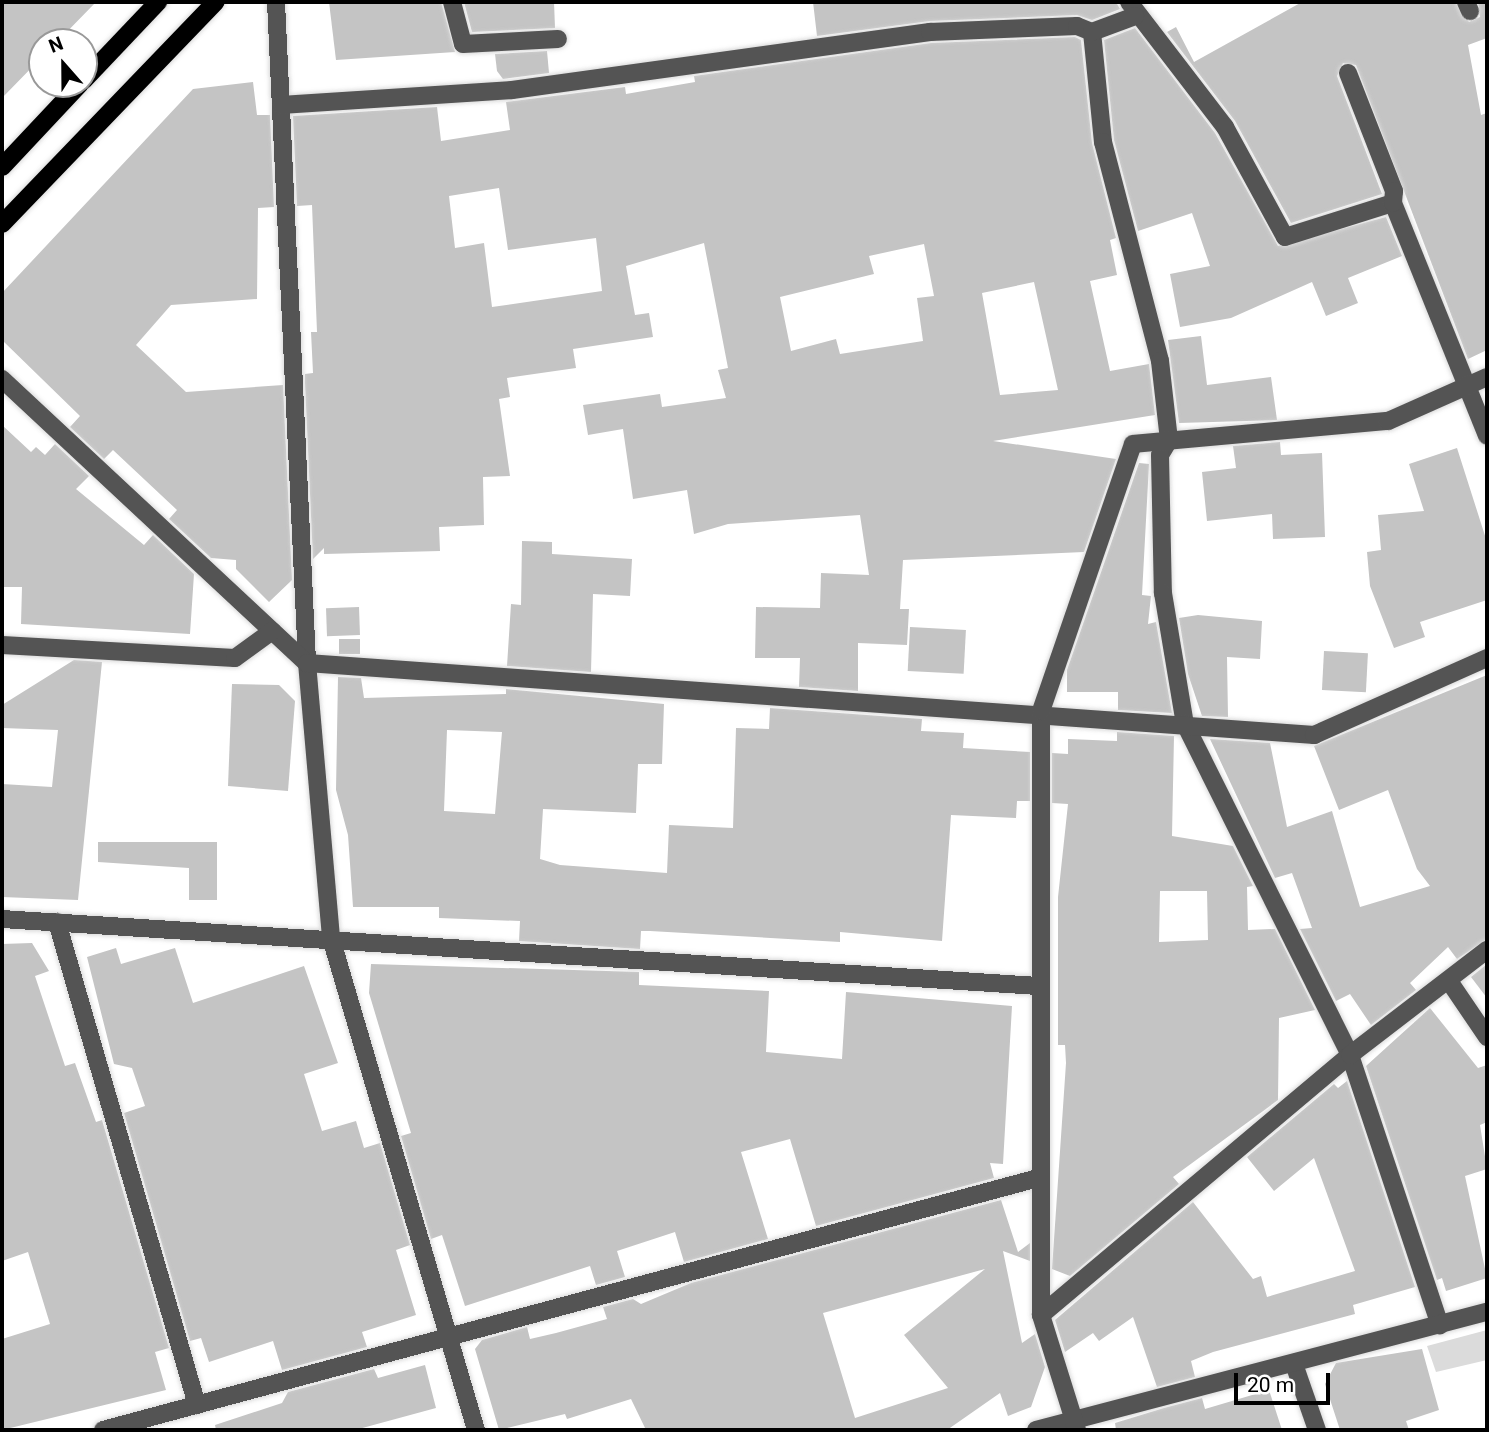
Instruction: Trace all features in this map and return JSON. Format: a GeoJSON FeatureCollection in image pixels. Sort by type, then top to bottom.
{"type":"FeatureCollection","features":[{"type":"Feature","properties":{"kind":"main road"},"geometry":{"type":"LineString","coordinates":[[98,65],[158,2]]}},
{"type":"Feature","properties":{"kind":"main road"},"geometry":{"type":"LineString","coordinates":[[2,224],[216,2]]}},
{"type":"Feature","properties":{"kind":"main road"},"geometry":{"type":"LineString","coordinates":[[2,167],[67,98]]}},
{"type":"Feature","properties":{"kind":"street"},"geometry":{"type":"LineString","coordinates":[[276,2],[307,663],[331,938],[476,1430]]}},
{"type":"Feature","properties":{"kind":"street"},"geometry":{"type":"LineString","coordinates":[[452,2],[463,44],[558,39]]}},
{"type":"Feature","properties":{"kind":"street"},"geometry":{"type":"LineString","coordinates":[[1092,32],[1132,9],[1225,127],[1285,237],[1393,204]]}},
{"type":"Feature","properties":{"kind":"street"},"geometry":{"type":"LineString","coordinates":[[282,105],[512,90],[930,32],[1077,26],[1092,32]]}},
{"type":"Feature","properties":{"kind":"street"},"geometry":{"type":"LineString","coordinates":[[1092,32],[1103,142],[1160,361],[1169,440],[1160,455],[1163,593],[1185,724],[1350,1055],[1440,1325]]}},
{"type":"Feature","properties":{"kind":"street"},"geometry":{"type":"LineString","coordinates":[[1348,74],[1394,191],[1393,204],[1487,436]]}},
{"type":"Feature","properties":{"kind":"street"},"geometry":{"type":"LineString","coordinates":[[1075,1425],[1041,1315],[1038,1178],[1041,711],[1133,444],[1388,421],[1468,389],[1487,377]]}},
{"type":"Feature","properties":{"kind":"street"},"geometry":{"type":"LineString","coordinates":[[2,379],[307,663],[1041,711],[1314,735],[1487,658]]}},
{"type":"Feature","properties":{"kind":"street"},"geometry":{"type":"LineString","coordinates":[[2,645],[234,659],[272,631]]}},
{"type":"Feature","properties":{"kind":"street"},"geometry":{"type":"LineString","coordinates":[[2,919],[331,938],[1039,986]]}},
{"type":"Feature","properties":{"kind":"street"},"geometry":{"type":"LineString","coordinates":[[57,922],[197,1405]]}},
{"type":"Feature","properties":{"kind":"street"},"geometry":{"type":"LineString","coordinates":[[1041,1315],[1350,1055],[1487,950]]}},
{"type":"Feature","properties":{"kind":"street"},"geometry":{"type":"LineString","coordinates":[[1449,981],[1487,1037]]}},
{"type":"Feature","properties":{"kind":"street"},"geometry":{"type":"LineString","coordinates":[[103,1430],[1038,1178]]}},
{"type":"Feature","properties":{"kind":"street"},"geometry":{"type":"LineString","coordinates":[[1036,1430],[1075,1425],[1487,1312]]}},
{"type":"Feature","properties":{"kind":"street"},"geometry":{"type":"LineString","coordinates":[[1294,1364],[1317,1430]]}},
{"type":"Feature","properties":{"kind":"shaded area"},"geometry":{"type":"Polygon","coordinates":[[[1487,1330],[1487,1360],[1436,1372],[1427,1346],[1487,1330]]]}},
{"type":"Feature","properties":{"kind":"building"},"geometry":{"type":"Polygon","coordinates":[[[2,2],[96,2],[71,28],[28,28],[28,71],[2,98],[2,2]]]}},
{"type":"Feature","properties":{"kind":"building"},"geometry":{"type":"Polygon","coordinates":[[[329,2],[441,2],[455,52],[336,60],[329,2]]]}},
{"type":"Feature","properties":{"kind":"building"},"geometry":{"type":"Polygon","coordinates":[[[464,2],[554,2],[555,28],[472,32],[464,2]]]}},
{"type":"Feature","properties":{"kind":"building"},"geometry":{"type":"Polygon","coordinates":[[[813,2],[1116,2],[1120,9],[1092,20],[1077,15],[930,21],[817,36],[813,2]]]}},
{"type":"Feature","properties":{"kind":"building"},"geometry":{"type":"Polygon","coordinates":[[[1302,2],[1455,2],[1469,22],[1480,17],[1478,2],[1487,2],[1487,38],[1468,45],[1481,115],[1487,113],[1487,350],[1468,359],[1356,65],[1343,63],[1337,76],[1382,194],[1291,223],[1235,121],[1167,32],[1176,27],[1194,62],[1302,2]]]}},
{"type":"Feature","properties":{"kind":"building"},"geometry":{"type":"Polygon","coordinates":[[[1135,28],[1215,133],[1278,246],[1386,217],[1402,256],[1348,278],[1358,303],[1326,316],[1312,282],[1231,318],[1180,327],[1170,274],[1210,266],[1192,213],[1138,231],[1114,140],[1104,40],[1135,28]]]}},
{"type":"Feature","properties":{"kind":"building"},"geometry":{"type":"Polygon","coordinates":[[[1075,37],[1081,40],[1092,143],[1116,238],[1110,240],[1117,275],[1090,281],[1110,371],[1149,364],[1155,415],[993,441],[1116,459],[1084,552],[903,560],[900,609],[909,609],[907,645],[858,643],[858,691],[799,687],[800,658],[755,658],[756,607],[820,608],[821,573],[869,575],[860,515],[728,524],[694,534],[687,490],[633,499],[623,429],[588,435],[583,405],[660,394],[662,407],[726,398],[718,370],[728,368],[704,243],[626,266],[635,315],[649,313],[653,337],[573,349],[576,368],[507,378],[510,397],[499,399],[510,476],[483,477],[484,525],[439,527],[440,551],[324,554],[324,548],[313,559],[305,383],[305,374],[313,373],[311,332],[317,332],[312,205],[297,206],[293,116],[437,107],[441,141],[510,130],[506,102],[625,87],[626,94],[695,82],[694,76],[931,43],[1075,37]],[[499,188],[449,196],[455,248],[484,243],[492,307],[602,291],[596,238],[508,250],[499,188]],[[924,244],[869,256],[874,274],[780,297],[791,351],[836,339],[840,354],[923,341],[917,298],[934,296],[924,244]],[[1034,282],[982,293],[1000,395],[1058,390],[1034,282]]]}},
{"type":"Feature","properties":{"kind":"building"},"geometry":{"type":"Polygon","coordinates":[[[547,51],[549,73],[503,79],[497,71],[495,54],[547,51]]]}},
{"type":"Feature","properties":{"kind":"building"},"geometry":{"type":"Polygon","coordinates":[[[253,82],[257,115],[270,115],[274,207],[258,208],[257,299],[171,305],[136,345],[186,392],[283,385],[292,580],[269,602],[236,569],[236,560],[211,558],[169,519],[177,510],[113,450],[104,459],[70,427],[80,416],[2,340],[2,293],[193,89],[253,82]]]}},
{"type":"Feature","properties":{"kind":"building"},"geometry":{"type":"Polygon","coordinates":[[[1201,336],[1207,385],[1271,377],[1277,420],[1179,423],[1168,340],[1201,336]]]}},
{"type":"Feature","properties":{"kind":"building"},"geometry":{"type":"Polygon","coordinates":[[[2,425],[31,452],[36,447],[45,455],[55,444],[89,476],[76,489],[144,545],[153,535],[194,574],[190,634],[21,624],[22,587],[2,587],[2,425]]]}},
{"type":"Feature","properties":{"kind":"building"},"geometry":{"type":"Polygon","coordinates":[[[1280,442],[1281,455],[1322,453],[1325,537],[1273,539],[1272,514],[1207,521],[1202,472],[1236,468],[1233,446],[1280,442]]]}},
{"type":"Feature","properties":{"kind":"building"},"geometry":{"type":"Polygon","coordinates":[[[1457,448],[1487,542],[1487,600],[1420,622],[1425,637],[1394,648],[1370,586],[1367,552],[1381,550],[1378,515],[1424,511],[1409,464],[1457,448]]]}},
{"type":"Feature","properties":{"kind":"building"},"geometry":{"type":"Polygon","coordinates":[[[1139,463],[1149,464],[1142,595],[1151,596],[1148,624],[1156,622],[1172,713],[1118,710],[1118,692],[1067,692],[1067,670],[1139,463]]]}},
{"type":"Feature","properties":{"kind":"building"},"geometry":{"type":"Polygon","coordinates":[[[522,541],[552,542],[552,554],[632,559],[630,596],[593,594],[591,672],[507,666],[511,604],[521,605],[522,541]]]}},
{"type":"Feature","properties":{"kind":"building"},"geometry":{"type":"Polygon","coordinates":[[[359,607],[360,635],[327,636],[326,608],[359,607]]]}},
{"type":"Feature","properties":{"kind":"building"},"geometry":{"type":"Polygon","coordinates":[[[1198,615],[1262,621],[1260,659],[1227,657],[1228,717],[1202,716],[1188,674],[1179,618],[1198,615]]]}},
{"type":"Feature","properties":{"kind":"building"},"geometry":{"type":"Polygon","coordinates":[[[910,627],[966,630],[964,674],[908,671],[910,627]]]}},
{"type":"Feature","properties":{"kind":"building"},"geometry":{"type":"Polygon","coordinates":[[[339,639],[360,639],[360,654],[339,654],[339,639]]]}},
{"type":"Feature","properties":{"kind":"building"},"geometry":{"type":"Polygon","coordinates":[[[1324,651],[1368,653],[1366,692],[1322,690],[1324,651]]]}},
{"type":"Feature","properties":{"kind":"building"},"geometry":{"type":"Polygon","coordinates":[[[74,660],[102,662],[78,900],[2,897],[2,784],[52,787],[58,730],[2,728],[2,705],[74,660]]]}},
{"type":"Feature","properties":{"kind":"building"},"geometry":{"type":"Polygon","coordinates":[[[1487,675],[1487,939],[1457,959],[1448,947],[1410,983],[1416,990],[1371,1025],[1350,994],[1336,1001],[1300,929],[1312,928],[1292,873],[1275,878],[1210,739],[1270,743],[1287,827],[1332,811],[1360,907],[1430,886],[1417,869],[1388,790],[1339,810],[1314,746],[1487,675]]]}},
{"type":"Feature","properties":{"kind":"building"},"geometry":{"type":"Polygon","coordinates":[[[338,677],[361,678],[364,698],[506,694],[506,689],[664,704],[662,764],[638,764],[636,813],[543,809],[540,859],[560,865],[667,873],[669,825],[733,828],[736,728],[769,729],[770,708],[922,719],[921,731],[964,733],[963,748],[1030,752],[1030,801],[1017,801],[1016,818],[951,815],[942,941],[840,932],[840,942],[641,931],[640,949],[519,941],[520,921],[439,918],[439,907],[353,907],[348,835],[336,790],[338,677]],[[447,730],[444,811],[495,814],[502,732],[447,730]]]}},
{"type":"Feature","properties":{"kind":"building"},"geometry":{"type":"Polygon","coordinates":[[[232,684],[279,685],[295,701],[288,791],[228,786],[232,684]]]}},
{"type":"Feature","properties":{"kind":"building"},"geometry":{"type":"Polygon","coordinates":[[[1117,732],[1174,736],[1172,836],[1233,846],[1253,886],[1247,887],[1248,930],[1275,929],[1315,1010],[1279,1018],[1278,1100],[1173,1177],[1179,1184],[1070,1276],[1052,1269],[1066,1063],[1065,1045],[1058,1045],[1058,897],[1068,804],[1052,803],[1052,753],[1068,754],[1068,739],[1117,741],[1117,732]],[[1160,891],[1159,942],[1208,940],[1207,891],[1160,891]]]}},
{"type":"Feature","properties":{"kind":"building"},"geometry":{"type":"Polygon","coordinates":[[[98,842],[217,842],[217,900],[189,900],[189,868],[98,862],[98,842]]]}},
{"type":"Feature","properties":{"kind":"building"},"geometry":{"type":"Polygon","coordinates":[[[32,943],[49,971],[35,976],[65,1066],[75,1063],[96,1122],[102,1120],[169,1348],[155,1352],[166,1390],[2,1430],[2,1339],[50,1324],[28,1252],[2,1261],[2,944],[32,943]]]}},
{"type":"Feature","properties":{"kind":"building"},"geometry":{"type":"Polygon","coordinates":[[[116,948],[121,964],[175,948],[193,1003],[304,966],[338,1063],[304,1074],[322,1131],[356,1121],[364,1148],[380,1143],[410,1245],[396,1250],[416,1315],[362,1332],[367,1347],[282,1370],[273,1341],[209,1362],[201,1338],[190,1341],[124,1113],[145,1106],[132,1068],[114,1064],[87,957],[116,948]]]}},
{"type":"Feature","properties":{"kind":"building"},"geometry":{"type":"Polygon","coordinates":[[[371,964],[639,972],[639,985],[769,991],[766,1052],[842,1059],[846,992],[1012,1006],[1003,1164],[990,1163],[994,1178],[816,1226],[790,1139],[741,1152],[768,1239],[684,1262],[675,1232],[617,1251],[625,1277],[596,1285],[590,1266],[465,1306],[442,1235],[431,1239],[401,1136],[411,1133],[369,993],[371,964]]]}},
{"type":"Feature","properties":{"kind":"building"},"geometry":{"type":"Polygon","coordinates":[[[1487,964],[1487,998],[1471,977],[1487,964]]]}},
{"type":"Feature","properties":{"kind":"building"},"geometry":{"type":"Polygon","coordinates":[[[1430,1008],[1478,1068],[1487,1065],[1487,1122],[1480,1125],[1487,1169],[1465,1176],[1487,1278],[1446,1291],[1442,1278],[1437,1280],[1366,1066],[1430,1008]]]}},
{"type":"Feature","properties":{"kind":"building"},"geometry":{"type":"Polygon","coordinates":[[[1347,1081],[1415,1287],[1353,1305],[1355,1314],[1213,1352],[1191,1361],[1195,1377],[1157,1387],[1133,1317],[1099,1341],[1093,1333],[1065,1352],[1055,1320],[1193,1202],[1253,1279],[1261,1276],[1267,1297],[1355,1271],[1314,1158],[1274,1191],[1247,1157],[1334,1084],[1338,1088],[1347,1081]]]}},
{"type":"Feature","properties":{"kind":"building"},"geometry":{"type":"Polygon","coordinates":[[[1001,1200],[1018,1252],[1030,1243],[1030,1261],[1003,1251],[1022,1343],[1035,1334],[1045,1367],[1031,1407],[1008,1416],[1000,1393],[947,1430],[646,1430],[631,1399],[567,1419],[565,1414],[499,1430],[475,1349],[482,1340],[527,1327],[530,1339],[556,1333],[607,1319],[603,1307],[633,1299],[641,1304],[691,1283],[1001,1200]],[[985,1269],[823,1313],[855,1418],[948,1388],[904,1335],[985,1269]]]}},
{"type":"Feature","properties":{"kind":"building"},"geometry":{"type":"Polygon","coordinates":[[[1422,1349],[1439,1410],[1406,1421],[1409,1430],[1340,1430],[1325,1384],[1336,1363],[1422,1349]]]}},
{"type":"Feature","properties":{"kind":"building"},"geometry":{"type":"Polygon","coordinates":[[[425,1365],[436,1408],[355,1430],[216,1430],[215,1425],[282,1403],[288,1392],[374,1369],[378,1378],[425,1365]]]}},
{"type":"Feature","properties":{"kind":"building"},"geometry":{"type":"Polygon","coordinates":[[[1269,1390],[1282,1430],[1116,1430],[1115,1423],[1202,1398],[1205,1409],[1269,1390]]]}}]}
